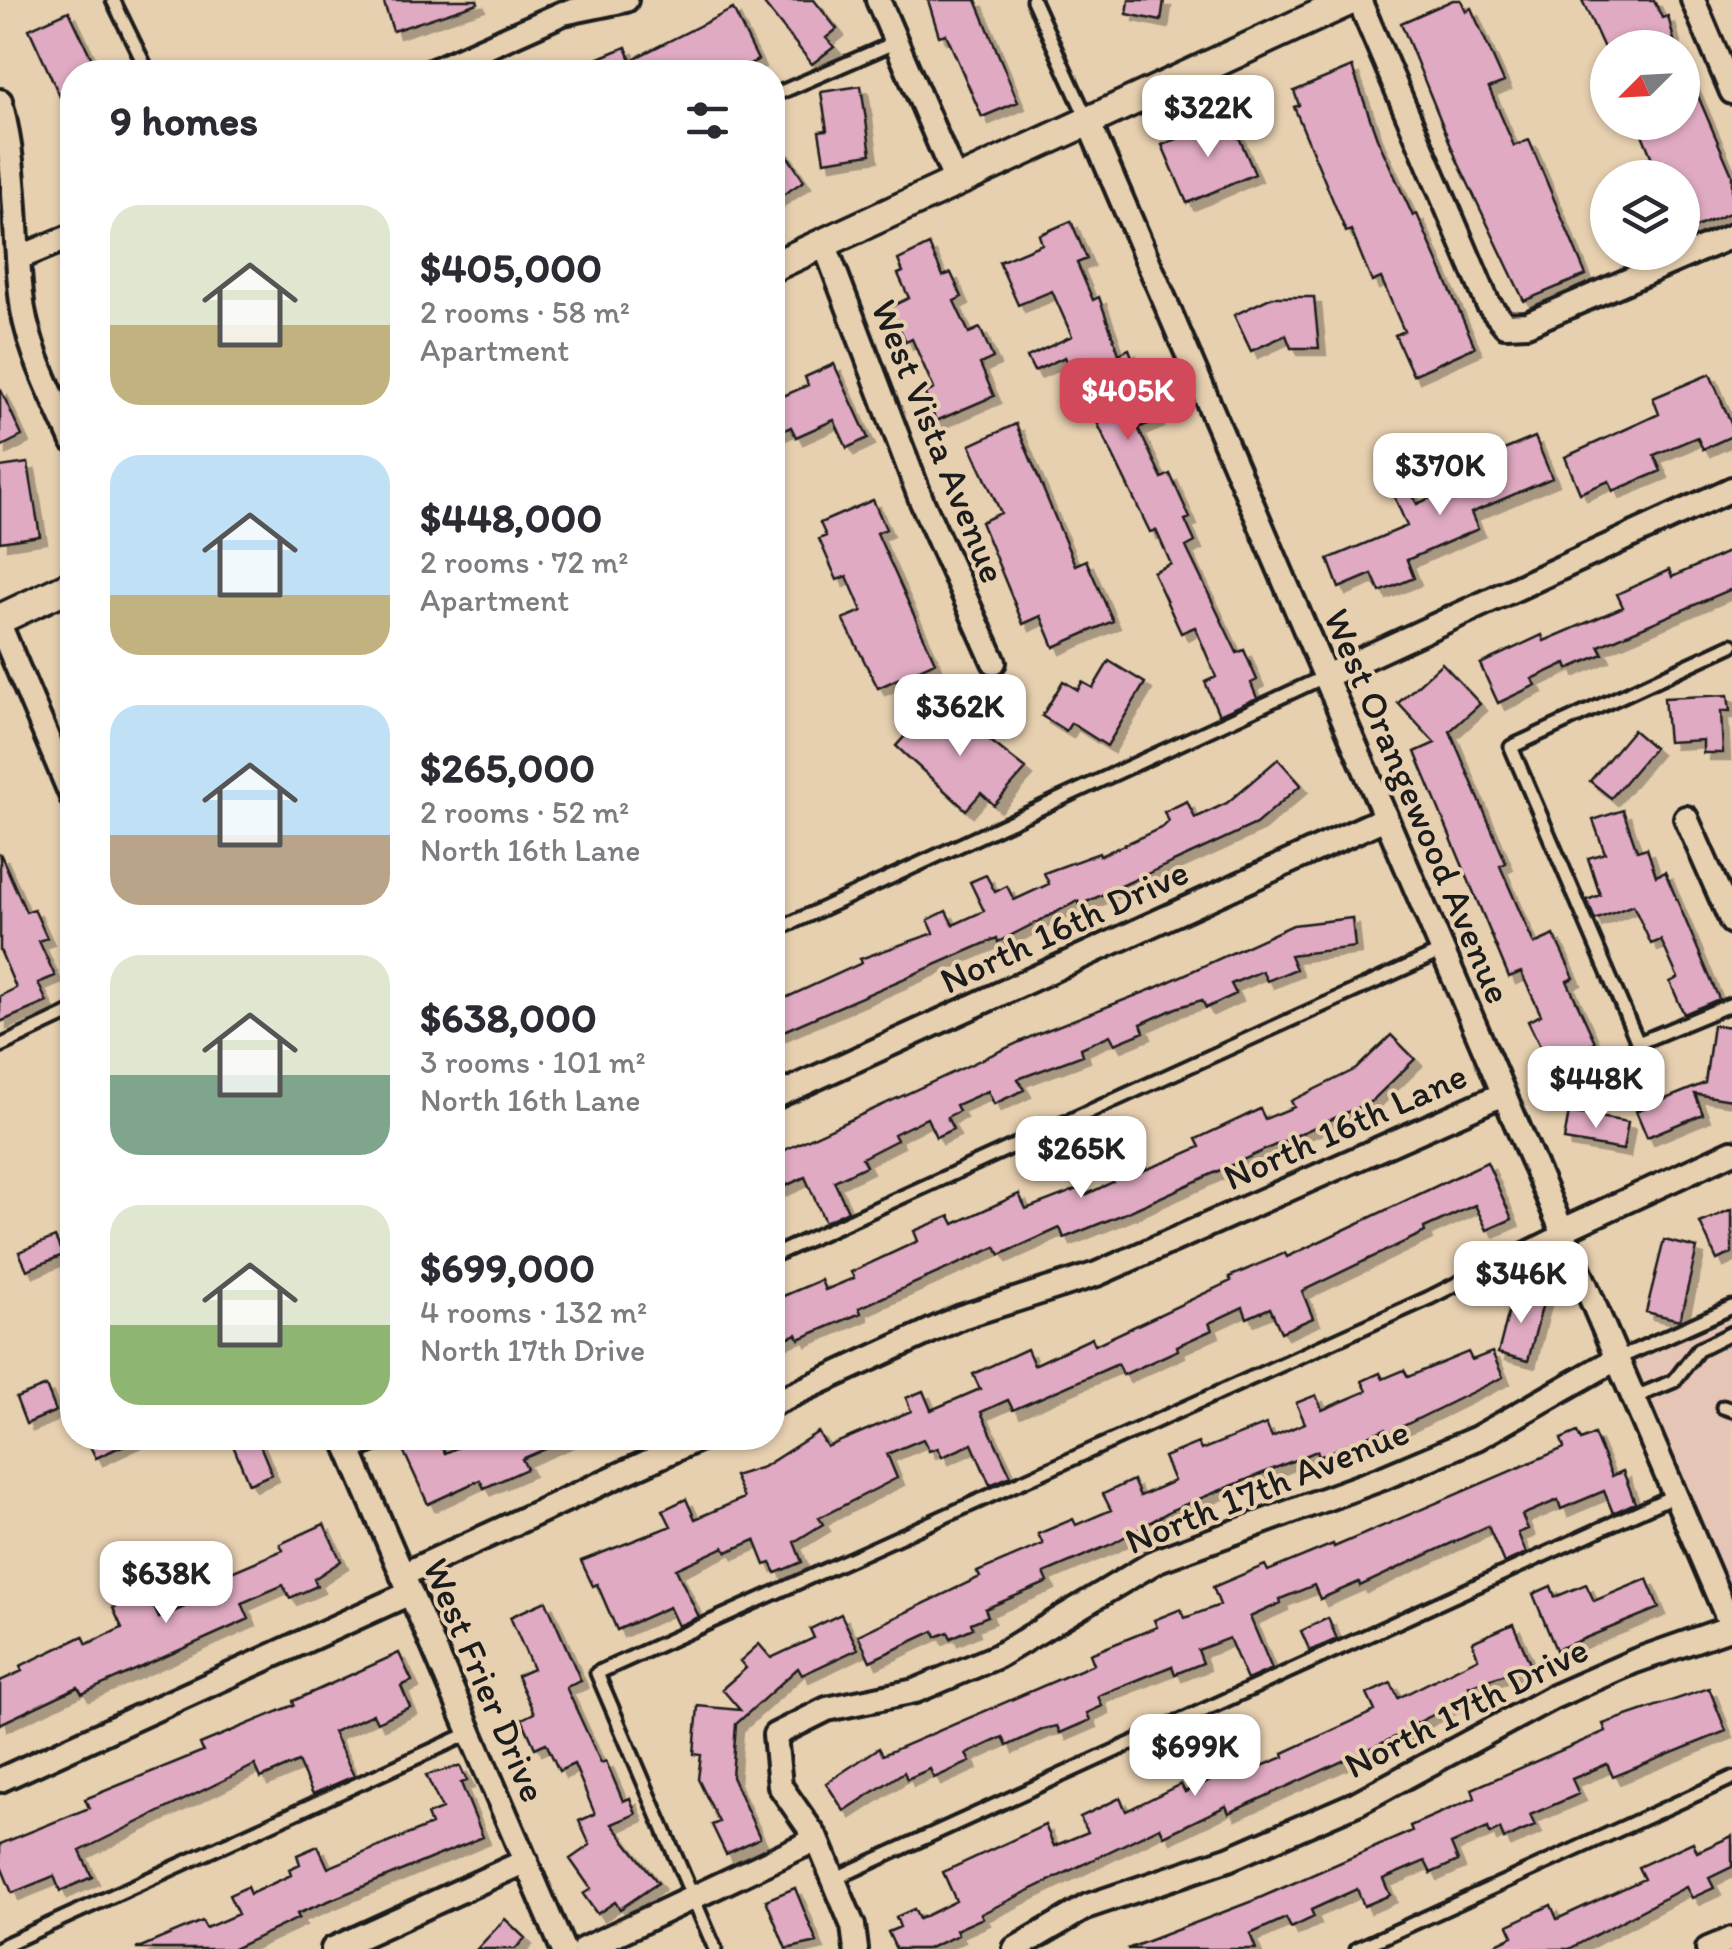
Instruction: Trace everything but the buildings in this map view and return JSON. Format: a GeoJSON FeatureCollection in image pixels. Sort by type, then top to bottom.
{"type":"FeatureCollection","features":[{"type":"Feature","properties":{"kind":"street"},"geometry":{"type":"LineString","coordinates":[[457,60],[562,13],[626,0]]}},
{"type":"Feature","properties":{"kind":"street"},"geometry":{"type":"LineString","coordinates":[[878,0],[956,182]]}},
{"type":"Feature","properties":{"kind":"street"},"geometry":{"type":"LineString","coordinates":[[785,261],[1351,0]]}},
{"type":"Feature","properties":{"kind":"street"},"geometry":{"type":"LineString","coordinates":[[1359,0],[1488,304],[1505,326],[1527,324],[1732,236]]}},
{"type":"Feature","properties":{"kind":"street"},"geometry":{"type":"LineString","coordinates":[[1693,0],[1732,92]]}},
{"type":"Feature","properties":{"kind":"street"},"geometry":{"type":"LineString","coordinates":[[0,101],[11,142],[24,312],[39,363],[60,399]]}},
{"type":"Feature","properties":{"kind":"street","name":"West Orangewood Avenue"},"geometry":{"type":"LineString","coordinates":[[1088,121],[1732,1628]]}},
{"type":"Feature","properties":{"kind":"street"},"geometry":{"type":"LineString","coordinates":[[21,257],[60,241]]}},
{"type":"Feature","properties":{"kind":"street","name":"West Vista Avenue"},"geometry":{"type":"LineString","coordinates":[[824,244],[922,502],[994,662]]}},
{"type":"Feature","properties":{"kind":"street"},"geometry":{"type":"LineString","coordinates":[[1326,676],[1732,489]]}},
{"type":"Feature","properties":{"kind":"street"},"geometry":{"type":"LineString","coordinates":[[60,591],[0,622],[60,769]]}},
{"type":"Feature","properties":{"kind":"street","name":"North 16th Drive"},"geometry":{"type":"LineString","coordinates":[[785,1092],[1386,818]]}},
{"type":"Feature","properties":{"kind":"street"},"geometry":{"type":"LineString","coordinates":[[1686,818],[1732,922]]}},
{"type":"Feature","properties":{"kind":"street","name":"North 16th Lane"},"geometry":{"type":"LineString","coordinates":[[785,1398],[961,1317],[1098,1274],[1503,1094]]}},
{"type":"Feature","properties":{"kind":"street"},"geometry":{"type":"LineString","coordinates":[[1561,1231],[1732,1152]]}},
{"type":"Feature","properties":{"kind":"street","name":"North 17th Avenue"},"geometry":{"type":"LineString","coordinates":[[817,1840],[780,1786],[775,1736],[827,1709],[915,1692],[998,1656],[1158,1560],[1383,1478],[1477,1438],[1616,1360]]}},
{"type":"Feature","properties":{"kind":"street","name":"West Frier Drive"},"geometry":{"type":"LineString","coordinates":[[350,1450],[564,1949]]}},
{"type":"Feature","properties":{"kind":"street"},"geometry":{"type":"LineString","coordinates":[[0,1780],[676,1450]]}},
{"type":"Feature","properties":{"kind":"street","name":"North 17th Drive"},"geometry":{"type":"LineString","coordinates":[[1015,1949],[1088,1906],[1228,1858],[1357,1803],[1552,1698],[1635,1661],[1732,1628]]}},
{"type":"Feature","properties":{"kind":"street"},"geometry":{"type":"LineString","coordinates":[[584,1949],[817,1840],[854,1926],[856,1949]]}},
{"type":"Feature","properties":{"kind":"street"},"geometry":{"type":"LineString","coordinates":[[334,1949],[526,1861]]}},
{"type":"Feature","properties":{"kind":"street"},"geometry":{"type":"LineString","coordinates":[[1708,1949],[1732,1939]]}},
{"type":"Feature","properties":{"kind":"lane"},"geometry":{"type":"LineString","coordinates":[[114,0],[142,60]]}},
{"type":"Feature","properties":{"kind":"lane"},"geometry":{"type":"LineString","coordinates":[[1033,0],[1088,121]]}},
{"type":"Feature","properties":{"kind":"lane"},"geometry":{"type":"LineString","coordinates":[[785,90],[896,42]]}},
{"type":"Feature","properties":{"kind":"lane"},"geometry":{"type":"LineString","coordinates":[[1732,645],[1511,747],[1638,1043],[1732,1004]]}},
{"type":"Feature","properties":{"kind":"lane"},"geometry":{"type":"LineString","coordinates":[[785,926],[1326,676]]}},
{"type":"Feature","properties":{"kind":"lane"},"geometry":{"type":"LineString","coordinates":[[785,1250],[1442,951]]}},
{"type":"Feature","properties":{"kind":"lane"},"geometry":{"type":"LineString","coordinates":[[0,1046],[60,1018]]}},
{"type":"Feature","properties":{"kind":"lane"},"geometry":{"type":"LineString","coordinates":[[715,1949],[597,1674],[1429,1298],[1561,1231]]}},
{"type":"Feature","properties":{"kind":"lane"},"geometry":{"type":"LineString","coordinates":[[1616,1360],[1732,1307]]}},
{"type":"Feature","properties":{"kind":"lane"},"geometry":{"type":"LineString","coordinates":[[1633,1398],[1674,1381],[1698,1350],[1732,1333]]}},
{"type":"Feature","properties":{"kind":"lane"},"geometry":{"type":"LineString","coordinates":[[834,1879],[1675,1495]]}},
{"type":"Feature","properties":{"kind":"lane"},"geometry":{"type":"LineString","coordinates":[[0,1947],[470,1733]]}},
{"type":"Feature","properties":{"kind":"lane"},"geometry":{"type":"LineString","coordinates":[[1357,1949],[1732,1778]]}},
{"type":"Feature","properties":{"kind":"shaded area"},"geometry":{"type":"Polygon","coordinates":[[[1732,1317],[1732,1592],[1635,1361],[1732,1317]]]}}]}
